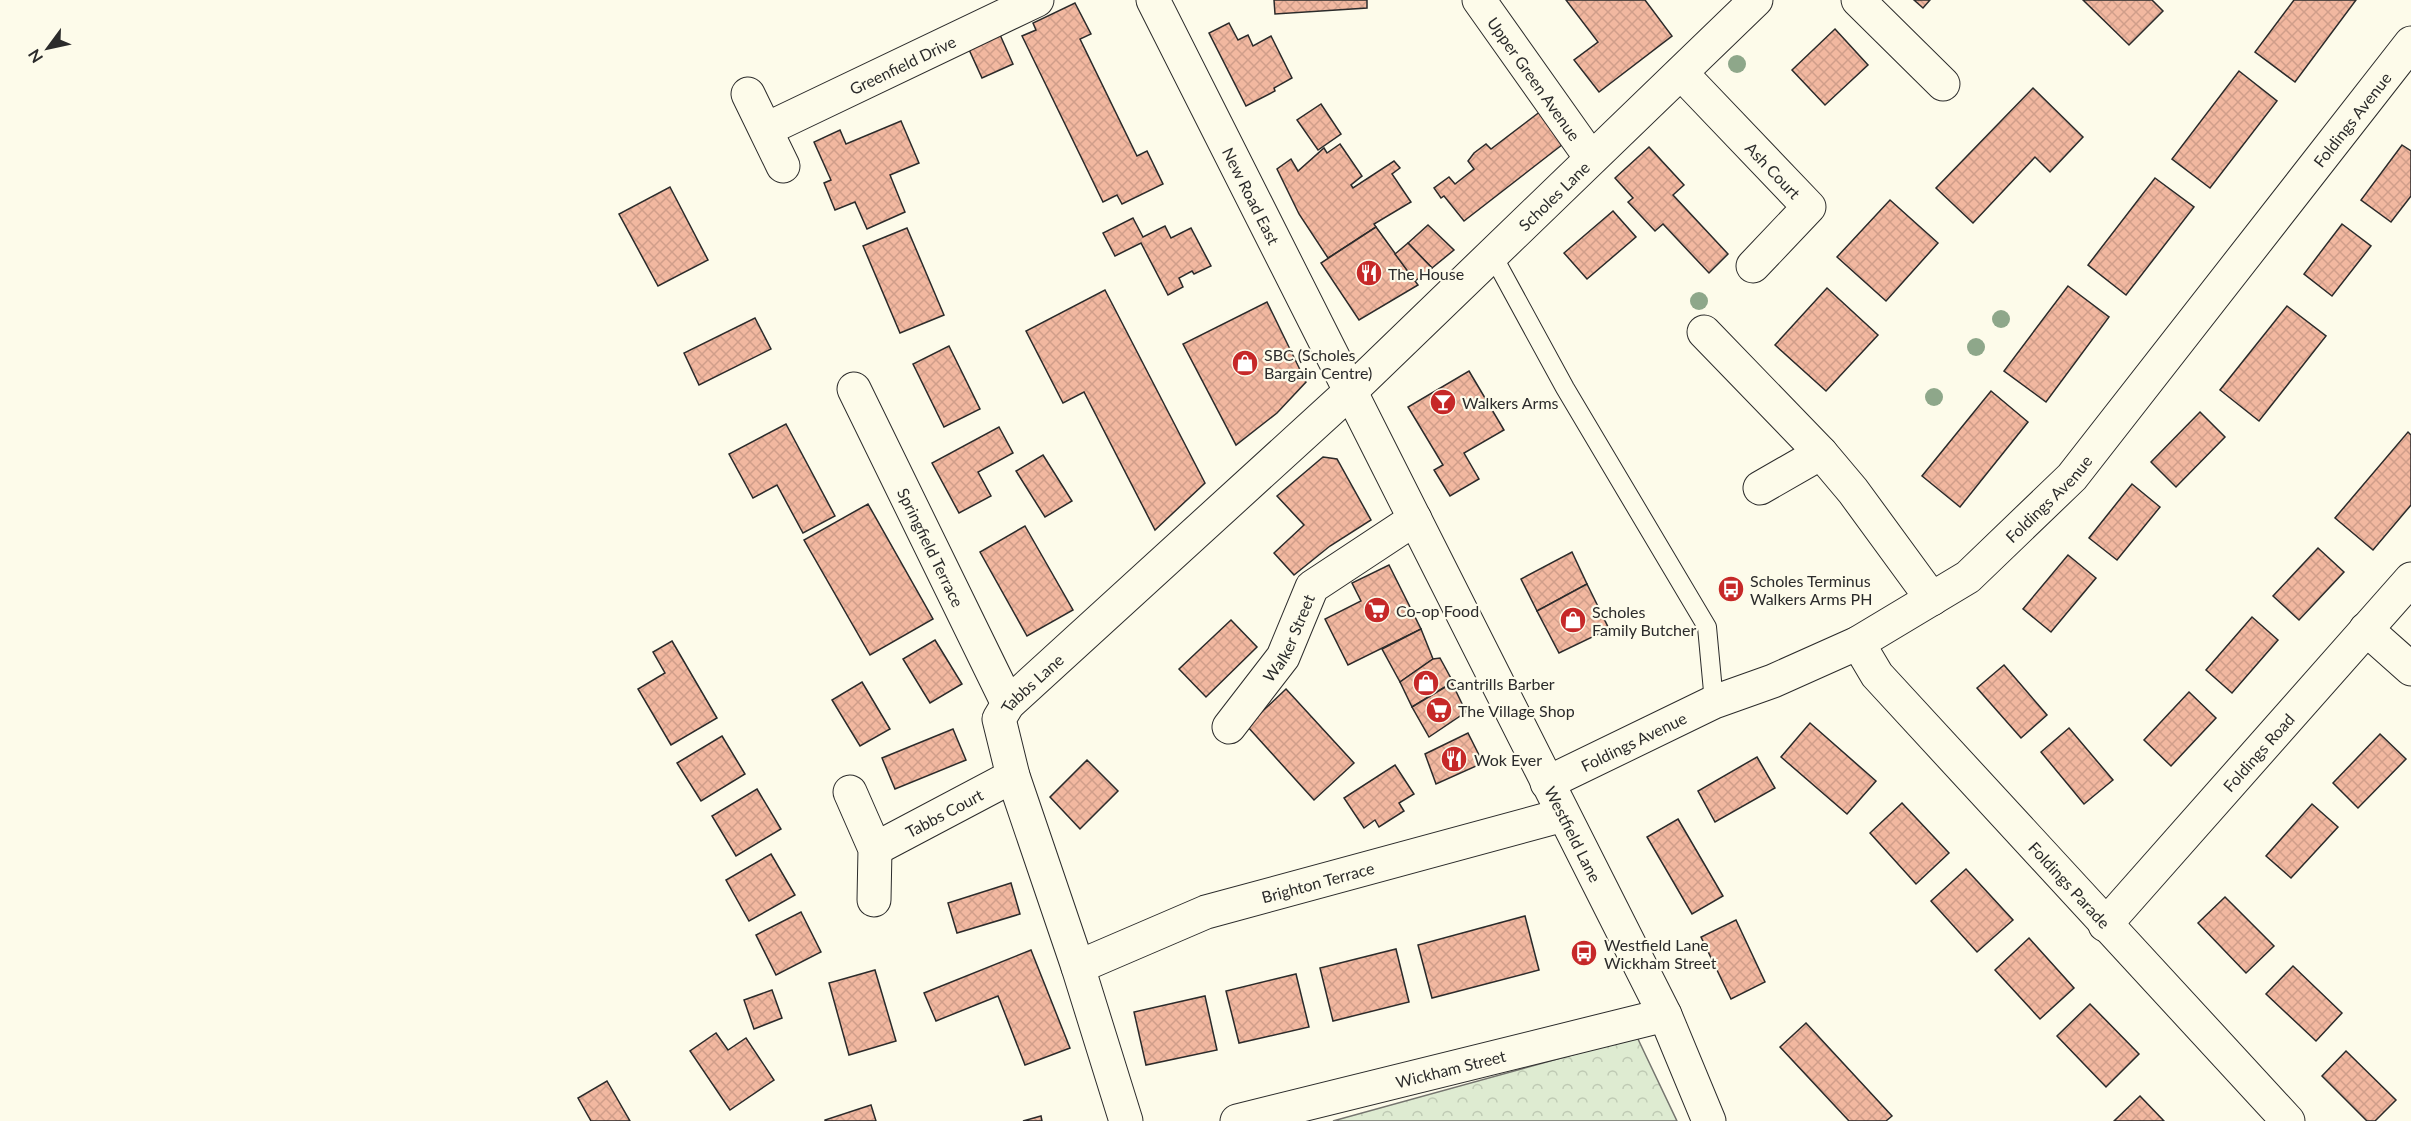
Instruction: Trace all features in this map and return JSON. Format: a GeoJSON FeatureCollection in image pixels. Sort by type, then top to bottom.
{"type":"FeatureCollection","features":[{"type":"Feature","properties":{"kind":"street","name":"Greenfield Drive"},"geometry":{"type":"LineString","coordinates":[[767,129],[1037,0]]}},
{"type":"Feature","properties":{"kind":"street","name":"New Road East"},"geometry":{"type":"LineString","coordinates":[[1153,0],[1352,390]]}},
{"type":"Feature","properties":{"kind":"street","name":"Upper Green Avenue"},"geometry":{"type":"LineString","coordinates":[[1479,0],[1591,158]]}},
{"type":"Feature","properties":{"kind":"street","name":"Scholes Lane"},"geometry":{"type":"LineString","coordinates":[[1352,390],[1756,0]]}},
{"type":"Feature","properties":{"kind":"street"},"geometry":{"type":"LineString","coordinates":[[1858,0],[1943,84]]}},
{"type":"Feature","properties":{"kind":"street","name":"Foldings Avenue"},"geometry":{"type":"LineString","coordinates":[[1547,783],[1714,702],[1773,681],[1858,643],[1968,577],[2072,477],[2411,43]]}},
{"type":"Feature","properties":{"kind":"street","name":"Ash Court"},"geometry":{"type":"LineString","coordinates":[[1682,73],[1809,207],[1753,266]]}},
{"type":"Feature","properties":{"kind":"street"},"geometry":{"type":"LineString","coordinates":[[748,94],[783,166]]}},
{"type":"Feature","properties":{"kind":"street"},"geometry":{"type":"LineString","coordinates":[[1704,332],[1821,453],[1853,491],[1932,600]]}},
{"type":"Feature","properties":{"kind":"street","name":"Springfield Terrace"},"geometry":{"type":"LineString","coordinates":[[854,388],[1008,704]]}},
{"type":"Feature","properties":{"kind":"street","name":"Westfield Lane"},"geometry":{"type":"LineString","coordinates":[[1352,390],[1665,1015],[1709,1121]]}},
{"type":"Feature","properties":{"kind":"street","name":"Tabbs Lane"},"geometry":{"type":"LineString","coordinates":[[1126,1121],[1078,967],[1013,776],[999,719],[1008,704],[1352,390]]}},
{"type":"Feature","properties":{"kind":"street"},"geometry":{"type":"LineString","coordinates":[[1760,488],[1821,453]]}},
{"type":"Feature","properties":{"kind":"street","name":"Walker Street"},"geometry":{"type":"LineString","coordinates":[[1229,727],[1283,657],[1312,587],[1415,519]]}},
{"type":"Feature","properties":{"kind":"street","name":"Foldings Road"},"geometry":{"type":"LineString","coordinates":[[2105,925],[2411,579]]}},
{"type":"Feature","properties":{"kind":"street"},"geometry":{"type":"LineString","coordinates":[[2366,629],[2411,669]]}},
{"type":"Feature","properties":{"kind":"street","name":"Foldings Parade"},"geometry":{"type":"LineString","coordinates":[[1858,643],[1877,675],[2288,1121]]}},
{"type":"Feature","properties":{"kind":"street","name":"Tabbs Court"},"geometry":{"type":"LineString","coordinates":[[875,849],[1013,776]]}},
{"type":"Feature","properties":{"kind":"street"},"geometry":{"type":"LineString","coordinates":[[850,792],[875,849],[874,900]]}},
{"type":"Feature","properties":{"kind":"street","name":"Brighton Terrace"},"geometry":{"type":"LineString","coordinates":[[1078,967],[1206,912],[1563,815]]}},
{"type":"Feature","properties":{"kind":"street","name":"Wickham Street"},"geometry":{"type":"LineString","coordinates":[[1237,1121],[1665,1015]]}},
{"type":"Feature","properties":{"kind":"lane"},"geometry":{"type":"LineString","coordinates":[[1493,256],[1565,388],[1707,627],[1714,702]]}},
{"type":"Feature","properties":{"kind":"green space"},"geometry":{"type":"Polygon","coordinates":[[[1637,1037],[1677,1121],[1333,1121],[1637,1037]]]}},
{"type":"Feature","properties":{"kind":"building"},"geometry":{"type":"Polygon","coordinates":[[[1274,0],[1367,0],[1367,8],[1275,14],[1274,0]]]}},
{"type":"Feature","properties":{"kind":"building"},"geometry":{"type":"Polygon","coordinates":[[[1566,0],[1645,0],[1672,36],[1599,92],[1574,60],[1598,42],[1566,0]]]}},
{"type":"Feature","properties":{"kind":"building"},"geometry":{"type":"Polygon","coordinates":[[[1914,0],[1930,0],[1923,8],[1914,0]]]}},
{"type":"Feature","properties":{"kind":"building"},"geometry":{"type":"Polygon","coordinates":[[[2083,0],[2152,0],[2163,11],[2129,45],[2083,0]]]}},
{"type":"Feature","properties":{"kind":"building"},"geometry":{"type":"Polygon","coordinates":[[[2294,0],[2356,0],[2295,82],[2255,52],[2294,0]]]}},
{"type":"Feature","properties":{"kind":"building"},"geometry":{"type":"Polygon","coordinates":[[[1075,3],[1091,34],[1080,39],[1137,156],[1147,151],[1163,184],[1122,204],[1117,195],[1103,202],[1022,36],[1036,30],[1033,23],[1075,3]]]}},
{"type":"Feature","properties":{"kind":"building"},"geometry":{"type":"Polygon","coordinates":[[[1229,23],[1238,40],[1248,35],[1253,46],[1271,36],[1292,78],[1274,88],[1275,91],[1246,106],[1209,33],[1229,23]]]}},
{"type":"Feature","properties":{"kind":"building"},"geometry":{"type":"Polygon","coordinates":[[[997,28],[1013,64],[982,78],[966,43],[997,28]]]}},
{"type":"Feature","properties":{"kind":"building"},"geometry":{"type":"Polygon","coordinates":[[[1835,29],[1868,65],[1825,105],[1792,70],[1835,29]]]}},
{"type":"Feature","properties":{"kind":"building"},"geometry":{"type":"Polygon","coordinates":[[[2239,71],[2277,101],[2210,188],[2172,159],[2239,71]]]}},
{"type":"Feature","properties":{"kind":"building"},"geometry":{"type":"Polygon","coordinates":[[[2033,88],[2083,137],[2050,172],[2035,157],[1973,223],[1936,188],[2033,88]]]}},
{"type":"Feature","properties":{"kind":"building"},"geometry":{"type":"Polygon","coordinates":[[[1321,104],[1341,134],[1318,150],[1297,120],[1321,104]]]}},
{"type":"Feature","properties":{"kind":"building"},"geometry":{"type":"Polygon","coordinates":[[[1541,111],[1567,141],[1464,221],[1444,196],[1441,198],[1434,188],[1449,177],[1455,184],[1474,169],[1468,161],[1474,153],[1486,144],[1491,149],[1541,111]]]}},
{"type":"Feature","properties":{"kind":"building"},"geometry":{"type":"Polygon","coordinates":[[[901,121],[919,163],[890,175],[905,212],[867,229],[855,202],[835,210],[824,183],[831,180],[814,142],[840,130],[846,144],[901,121]]]}},
{"type":"Feature","properties":{"kind":"building"},"geometry":{"type":"Polygon","coordinates":[[[1340,144],[1362,176],[1351,185],[1353,188],[1394,161],[1400,168],[1392,174],[1411,202],[1374,224],[1376,227],[1328,258],[1299,214],[1277,169],[1291,159],[1298,171],[1324,148],[1327,153],[1340,144]]]}},
{"type":"Feature","properties":{"kind":"building"},"geometry":{"type":"Polygon","coordinates":[[[2402,145],[2411,151],[2411,196],[2391,222],[2361,200],[2402,145]]]}},
{"type":"Feature","properties":{"kind":"building"},"geometry":{"type":"Polygon","coordinates":[[[1649,147],[1684,185],[1673,195],[1728,254],[1709,273],[1663,224],[1655,231],[1628,202],[1633,198],[1615,178],[1649,147]]]}},
{"type":"Feature","properties":{"kind":"building"},"geometry":{"type":"Polygon","coordinates":[[[2155,178],[2194,207],[2126,295],[2088,265],[2155,178]]]}},
{"type":"Feature","properties":{"kind":"building"},"geometry":{"type":"Polygon","coordinates":[[[670,187],[708,260],[658,286],[619,214],[670,187]]]}},
{"type":"Feature","properties":{"kind":"building"},"geometry":{"type":"Polygon","coordinates":[[[1890,200],[1938,243],[1886,301],[1837,257],[1890,200]]]}},
{"type":"Feature","properties":{"kind":"building"},"geometry":{"type":"Polygon","coordinates":[[[1613,211],[1636,237],[1587,279],[1564,253],[1613,211]]]}},
{"type":"Feature","properties":{"kind":"building"},"geometry":{"type":"Polygon","coordinates":[[[1133,218],[1143,237],[1165,226],[1171,238],[1191,228],[1211,266],[1194,274],[1192,271],[1179,278],[1183,287],[1168,295],[1141,243],[1115,256],[1103,233],[1133,218]]]}},
{"type":"Feature","properties":{"kind":"building"},"geometry":{"type":"Polygon","coordinates":[[[2342,224],[2371,246],[2332,296],[2304,274],[2342,224]]]}},
{"type":"Feature","properties":{"kind":"building"},"geometry":{"type":"Polygon","coordinates":[[[1428,225],[1454,250],[1432,268],[1408,243],[1428,225]]]}},
{"type":"Feature","properties":{"kind":"building","name":"The House"},"geometry":{"type":"Polygon","coordinates":[[[1376,227],[1418,285],[1359,320],[1321,263],[1376,227]]]}},
{"type":"Feature","properties":{"kind":"building"},"geometry":{"type":"Polygon","coordinates":[[[907,228],[944,315],[900,333],[863,246],[907,228]]]}},
{"type":"Feature","properties":{"kind":"building"},"geometry":{"type":"Polygon","coordinates":[[[1408,243],[1432,268],[1415,281],[1395,254],[1408,243]]]}},
{"type":"Feature","properties":{"kind":"building"},"geometry":{"type":"Polygon","coordinates":[[[2068,286],[2109,317],[2046,402],[2004,371],[2068,286]]]}},
{"type":"Feature","properties":{"kind":"building"},"geometry":{"type":"Polygon","coordinates":[[[1827,288],[1878,335],[1826,391],[1775,345],[1827,288]]]}},
{"type":"Feature","properties":{"kind":"building"},"geometry":{"type":"Polygon","coordinates":[[[1105,290],[1205,483],[1155,530],[1084,392],[1063,403],[1026,331],[1105,290]]]}},
{"type":"Feature","properties":{"kind":"building","name":"SBC (Scholes Bargain Centre)"},"geometry":{"type":"Polygon","coordinates":[[[1267,302],[1306,382],[1277,413],[1236,445],[1183,344],[1267,302]]]}},
{"type":"Feature","properties":{"kind":"building"},"geometry":{"type":"Polygon","coordinates":[[[2287,306],[2326,336],[2259,421],[2220,390],[2287,306]]]}},
{"type":"Feature","properties":{"kind":"building"},"geometry":{"type":"Polygon","coordinates":[[[755,318],[771,349],[699,385],[684,353],[755,318]]]}},
{"type":"Feature","properties":{"kind":"building"},"geometry":{"type":"Polygon","coordinates":[[[949,346],[980,409],[944,427],[913,364],[949,346]]]}},
{"type":"Feature","properties":{"kind":"building"},"geometry":{"type":"Polygon","coordinates":[[[1469,371],[1504,430],[1464,453],[1479,479],[1450,496],[1434,470],[1443,465],[1408,407],[1469,371]]]}},
{"type":"Feature","properties":{"kind":"building"},"geometry":{"type":"Polygon","coordinates":[[[1991,391],[2028,422],[1960,507],[1922,476],[1991,391]]]}},
{"type":"Feature","properties":{"kind":"building"},"geometry":{"type":"Polygon","coordinates":[[[2200,412],[2225,437],[2176,487],[2151,462],[2200,412]]]}},
{"type":"Feature","properties":{"kind":"building"},"geometry":{"type":"Polygon","coordinates":[[[786,424],[835,516],[803,533],[777,485],[753,498],[729,454],[786,424]]]}},
{"type":"Feature","properties":{"kind":"building"},"geometry":{"type":"Polygon","coordinates":[[[999,427],[1013,453],[978,472],[991,496],[959,513],[932,463],[999,427]]]}},
{"type":"Feature","properties":{"kind":"building"},"geometry":{"type":"Polygon","coordinates":[[[2408,432],[2411,435],[2411,505],[2373,550],[2335,518],[2408,432]]]}},
{"type":"Feature","properties":{"kind":"building"},"geometry":{"type":"Polygon","coordinates":[[[1043,455],[1072,501],[1045,517],[1016,471],[1043,455]]]}},
{"type":"Feature","properties":{"kind":"building"},"geometry":{"type":"Polygon","coordinates":[[[1323,457],[1337,459],[1371,520],[1330,546],[1294,575],[1274,553],[1304,525],[1277,496],[1323,457]]]}},
{"type":"Feature","properties":{"kind":"building"},"geometry":{"type":"Polygon","coordinates":[[[2132,484],[2160,507],[2117,560],[2089,538],[2132,484]]]}},
{"type":"Feature","properties":{"kind":"building"},"geometry":{"type":"Polygon","coordinates":[[[868,504],[933,619],[870,655],[804,540],[868,504]]]}},
{"type":"Feature","properties":{"kind":"building"},"geometry":{"type":"Polygon","coordinates":[[[1025,526],[1073,610],[1027,636],[980,552],[1025,526]]]}},
{"type":"Feature","properties":{"kind":"building"},"geometry":{"type":"Polygon","coordinates":[[[2318,548],[2344,572],[2299,620],[2273,596],[2318,548]]]}},
{"type":"Feature","properties":{"kind":"building"},"geometry":{"type":"Polygon","coordinates":[[[1572,552],[1587,584],[1537,611],[1521,579],[1572,552]]]}},
{"type":"Feature","properties":{"kind":"building"},"geometry":{"type":"Polygon","coordinates":[[[2068,555],[2096,578],[2051,632],[2023,609],[2068,555]]]}},
{"type":"Feature","properties":{"kind":"building","name":"Co-op Food"},"geometry":{"type":"Polygon","coordinates":[[[1389,565],[1421,629],[1348,665],[1325,619],[1361,601],[1352,583],[1389,565]]]}},
{"type":"Feature","properties":{"kind":"building","name":"Scholes Family Butcher"},"geometry":{"type":"Polygon","coordinates":[[[1587,584],[1609,629],[1559,653],[1537,611],[1587,584]]]}},
{"type":"Feature","properties":{"kind":"building"},"geometry":{"type":"Polygon","coordinates":[[[2252,617],[2278,640],[2232,693],[2206,670],[2252,617]]]}},
{"type":"Feature","properties":{"kind":"building"},"geometry":{"type":"Polygon","coordinates":[[[1231,620],[1257,647],[1206,697],[1179,669],[1231,620]]]}},
{"type":"Feature","properties":{"kind":"building"},"geometry":{"type":"Polygon","coordinates":[[[1421,629],[1433,659],[1400,682],[1382,649],[1421,629]]]}},
{"type":"Feature","properties":{"kind":"building"},"geometry":{"type":"Polygon","coordinates":[[[935,640],[962,684],[930,703],[903,659],[935,640]]]}},
{"type":"Feature","properties":{"kind":"building"},"geometry":{"type":"Polygon","coordinates":[[[672,641],[717,718],[671,745],[638,689],[665,673],[653,652],[672,641]]]}},
{"type":"Feature","properties":{"kind":"building","name":"Cantrills Barber"},"geometry":{"type":"Polygon","coordinates":[[[1440,658],[1453,682],[1412,707],[1400,682],[1433,659],[1440,658]]]}},
{"type":"Feature","properties":{"kind":"building"},"geometry":{"type":"Polygon","coordinates":[[[2004,665],[2047,715],[2021,738],[1977,688],[2004,665]]]}},
{"type":"Feature","properties":{"kind":"building"},"geometry":{"type":"Polygon","coordinates":[[[862,682],[890,729],[860,746],[832,700],[862,682]]]}},
{"type":"Feature","properties":{"kind":"building","name":"The Village Shop"},"geometry":{"type":"Polygon","coordinates":[[[1452,683],[1466,712],[1429,737],[1412,707],[1452,683]]]}},
{"type":"Feature","properties":{"kind":"building"},"geometry":{"type":"Polygon","coordinates":[[[1286,689],[1354,763],[1314,800],[1247,726],[1286,689]]]}},
{"type":"Feature","properties":{"kind":"building"},"geometry":{"type":"Polygon","coordinates":[[[2189,692],[2216,718],[2171,766],[2144,740],[2189,692]]]}},
{"type":"Feature","properties":{"kind":"building"},"geometry":{"type":"Polygon","coordinates":[[[1810,723],[1876,781],[1847,814],[1781,757],[1810,723]]]}},
{"type":"Feature","properties":{"kind":"building"},"geometry":{"type":"Polygon","coordinates":[[[2069,728],[2113,780],[2084,804],[2041,752],[2069,728]]]}},
{"type":"Feature","properties":{"kind":"building"},"geometry":{"type":"Polygon","coordinates":[[[953,729],[966,760],[895,789],[882,758],[953,729]]]}},
{"type":"Feature","properties":{"kind":"building","name":"Wok Ever"},"geometry":{"type":"Polygon","coordinates":[[[1468,733],[1483,763],[1436,784],[1425,754],[1468,733]]]}},
{"type":"Feature","properties":{"kind":"building"},"geometry":{"type":"Polygon","coordinates":[[[2380,734],[2406,759],[2358,808],[2333,783],[2380,734]]]}},
{"type":"Feature","properties":{"kind":"building"},"geometry":{"type":"Polygon","coordinates":[[[722,736],[745,774],[701,801],[677,763],[722,736]]]}},
{"type":"Feature","properties":{"kind":"building"},"geometry":{"type":"Polygon","coordinates":[[[1757,757],[1775,788],[1715,822],[1698,791],[1757,757]]]}},
{"type":"Feature","properties":{"kind":"building"},"geometry":{"type":"Polygon","coordinates":[[[1087,760],[1118,791],[1080,829],[1050,797],[1087,760]]]}},
{"type":"Feature","properties":{"kind":"building"},"geometry":{"type":"Polygon","coordinates":[[[1395,765],[1414,794],[1399,803],[1404,811],[1379,827],[1375,820],[1364,828],[1344,798],[1395,765]]]}},
{"type":"Feature","properties":{"kind":"building"},"geometry":{"type":"Polygon","coordinates":[[[757,789],[781,829],[736,856],[712,816],[757,789]]]}},
{"type":"Feature","properties":{"kind":"building"},"geometry":{"type":"Polygon","coordinates":[[[1902,803],[1949,853],[1916,884],[1870,833],[1902,803]]]}},
{"type":"Feature","properties":{"kind":"building"},"geometry":{"type":"Polygon","coordinates":[[[2312,804],[2338,827],[2291,878],[2266,856],[2312,804]]]}},
{"type":"Feature","properties":{"kind":"building"},"geometry":{"type":"Polygon","coordinates":[[[1678,819],[1723,896],[1692,914],[1647,837],[1678,819]]]}},
{"type":"Feature","properties":{"kind":"building"},"geometry":{"type":"Polygon","coordinates":[[[771,854],[795,895],[749,921],[726,880],[771,854]]]}},
{"type":"Feature","properties":{"kind":"building"},"geometry":{"type":"Polygon","coordinates":[[[1966,869],[2013,920],[1977,952],[1931,901],[1966,869]]]}},
{"type":"Feature","properties":{"kind":"building"},"geometry":{"type":"Polygon","coordinates":[[[1011,883],[1020,914],[957,933],[948,903],[1011,883]]]}},
{"type":"Feature","properties":{"kind":"building"},"geometry":{"type":"Polygon","coordinates":[[[2225,897],[2274,946],[2246,973],[2198,923],[2225,897]]]}},
{"type":"Feature","properties":{"kind":"building"},"geometry":{"type":"Polygon","coordinates":[[[801,912],[821,952],[776,975],[756,935],[801,912]]]}},
{"type":"Feature","properties":{"kind":"building"},"geometry":{"type":"Polygon","coordinates":[[[1525,916],[1539,970],[1432,998],[1418,945],[1525,916]]]}},
{"type":"Feature","properties":{"kind":"building"},"geometry":{"type":"Polygon","coordinates":[[[1736,920],[1765,982],[1731,999],[1701,937],[1736,920]]]}},
{"type":"Feature","properties":{"kind":"building"},"geometry":{"type":"Polygon","coordinates":[[[2029,938],[2074,988],[2040,1019],[1995,970],[2029,938]]]}},
{"type":"Feature","properties":{"kind":"building"},"geometry":{"type":"Polygon","coordinates":[[[1396,949],[1409,1002],[1333,1021],[1320,968],[1396,949]]]}},
{"type":"Feature","properties":{"kind":"building"},"geometry":{"type":"Polygon","coordinates":[[[1031,950],[1070,1048],[1025,1065],[998,996],[936,1021],[924,993],[1031,950]]]}},
{"type":"Feature","properties":{"kind":"building"},"geometry":{"type":"Polygon","coordinates":[[[2293,966],[2342,1013],[2316,1041],[2266,994],[2293,966]]]}},
{"type":"Feature","properties":{"kind":"building"},"geometry":{"type":"Polygon","coordinates":[[[875,970],[896,1041],[849,1055],[829,983],[875,970]]]}},
{"type":"Feature","properties":{"kind":"building"},"geometry":{"type":"Polygon","coordinates":[[[1296,974],[1309,1027],[1239,1043],[1226,991],[1296,974]]]}},
{"type":"Feature","properties":{"kind":"building"},"geometry":{"type":"Polygon","coordinates":[[[772,990],[782,1018],[754,1029],[744,1000],[772,990]]]}},
{"type":"Feature","properties":{"kind":"building"},"geometry":{"type":"Polygon","coordinates":[[[1205,996],[1217,1050],[1146,1065],[1134,1012],[1205,996]]]}},
{"type":"Feature","properties":{"kind":"building"},"geometry":{"type":"Polygon","coordinates":[[[2090,1004],[2139,1054],[2106,1087],[2057,1036],[2090,1004]]]}},
{"type":"Feature","properties":{"kind":"building"},"geometry":{"type":"Polygon","coordinates":[[[1806,1023],[1892,1116],[1886,1121],[1849,1121],[1780,1047],[1806,1023]]]}},
{"type":"Feature","properties":{"kind":"building"},"geometry":{"type":"Polygon","coordinates":[[[716,1033],[728,1050],[746,1038],[774,1080],[730,1110],[690,1051],[716,1033]]]}},
{"type":"Feature","properties":{"kind":"building"},"geometry":{"type":"Polygon","coordinates":[[[2346,1051],[2396,1100],[2375,1121],[2367,1121],[2322,1076],[2346,1051]]]}},
{"type":"Feature","properties":{"kind":"building"},"geometry":{"type":"Polygon","coordinates":[[[607,1081],[630,1121],[591,1121],[578,1098],[607,1081]]]}},
{"type":"Feature","properties":{"kind":"building"},"geometry":{"type":"Polygon","coordinates":[[[2140,1096],[2164,1121],[2114,1121],[2140,1096]]]}},
{"type":"Feature","properties":{"kind":"building"},"geometry":{"type":"Polygon","coordinates":[[[871,1105],[876,1121],[825,1121],[825,1120],[871,1105]]]}},
{"type":"Feature","properties":{"kind":"building"},"geometry":{"type":"Polygon","coordinates":[[[1041,1116],[1042,1121],[1023,1121],[1041,1116]]]}},
{"type":"Feature","properties":{"kind":"place","name":"The House"},"geometry":{"type":"Point","coordinates":[1369,273]}},
{"type":"Feature","properties":{"kind":"place","name":"SBC (Scholes Bargain Centre)"},"geometry":{"type":"Point","coordinates":[1245,363]}},
{"type":"Feature","properties":{"kind":"place","name":"Walkers Arms"},"geometry":{"type":"Point","coordinates":[1443,402]}},
{"type":"Feature","properties":{"kind":"place","name":"Scholes Terminus Walkers Arms PH"},"geometry":{"type":"Point","coordinates":[1731,589]}},
{"type":"Feature","properties":{"kind":"place","name":"Co-op Food"},"geometry":{"type":"Point","coordinates":[1377,610]}},
{"type":"Feature","properties":{"kind":"place","name":"Scholes Family Butcher"},"geometry":{"type":"Point","coordinates":[1573,620]}},
{"type":"Feature","properties":{"kind":"place","name":"Cantrills Barber"},"geometry":{"type":"Point","coordinates":[1426,683]}},
{"type":"Feature","properties":{"kind":"place","name":"The Village Shop"},"geometry":{"type":"Point","coordinates":[1439,710]}},
{"type":"Feature","properties":{"kind":"place","name":"Wok Ever"},"geometry":{"type":"Point","coordinates":[1454,759]}},
{"type":"Feature","properties":{"kind":"place","name":"Westfield Lane Wickham Street"},"geometry":{"type":"Point","coordinates":[1584,953]}}]}
